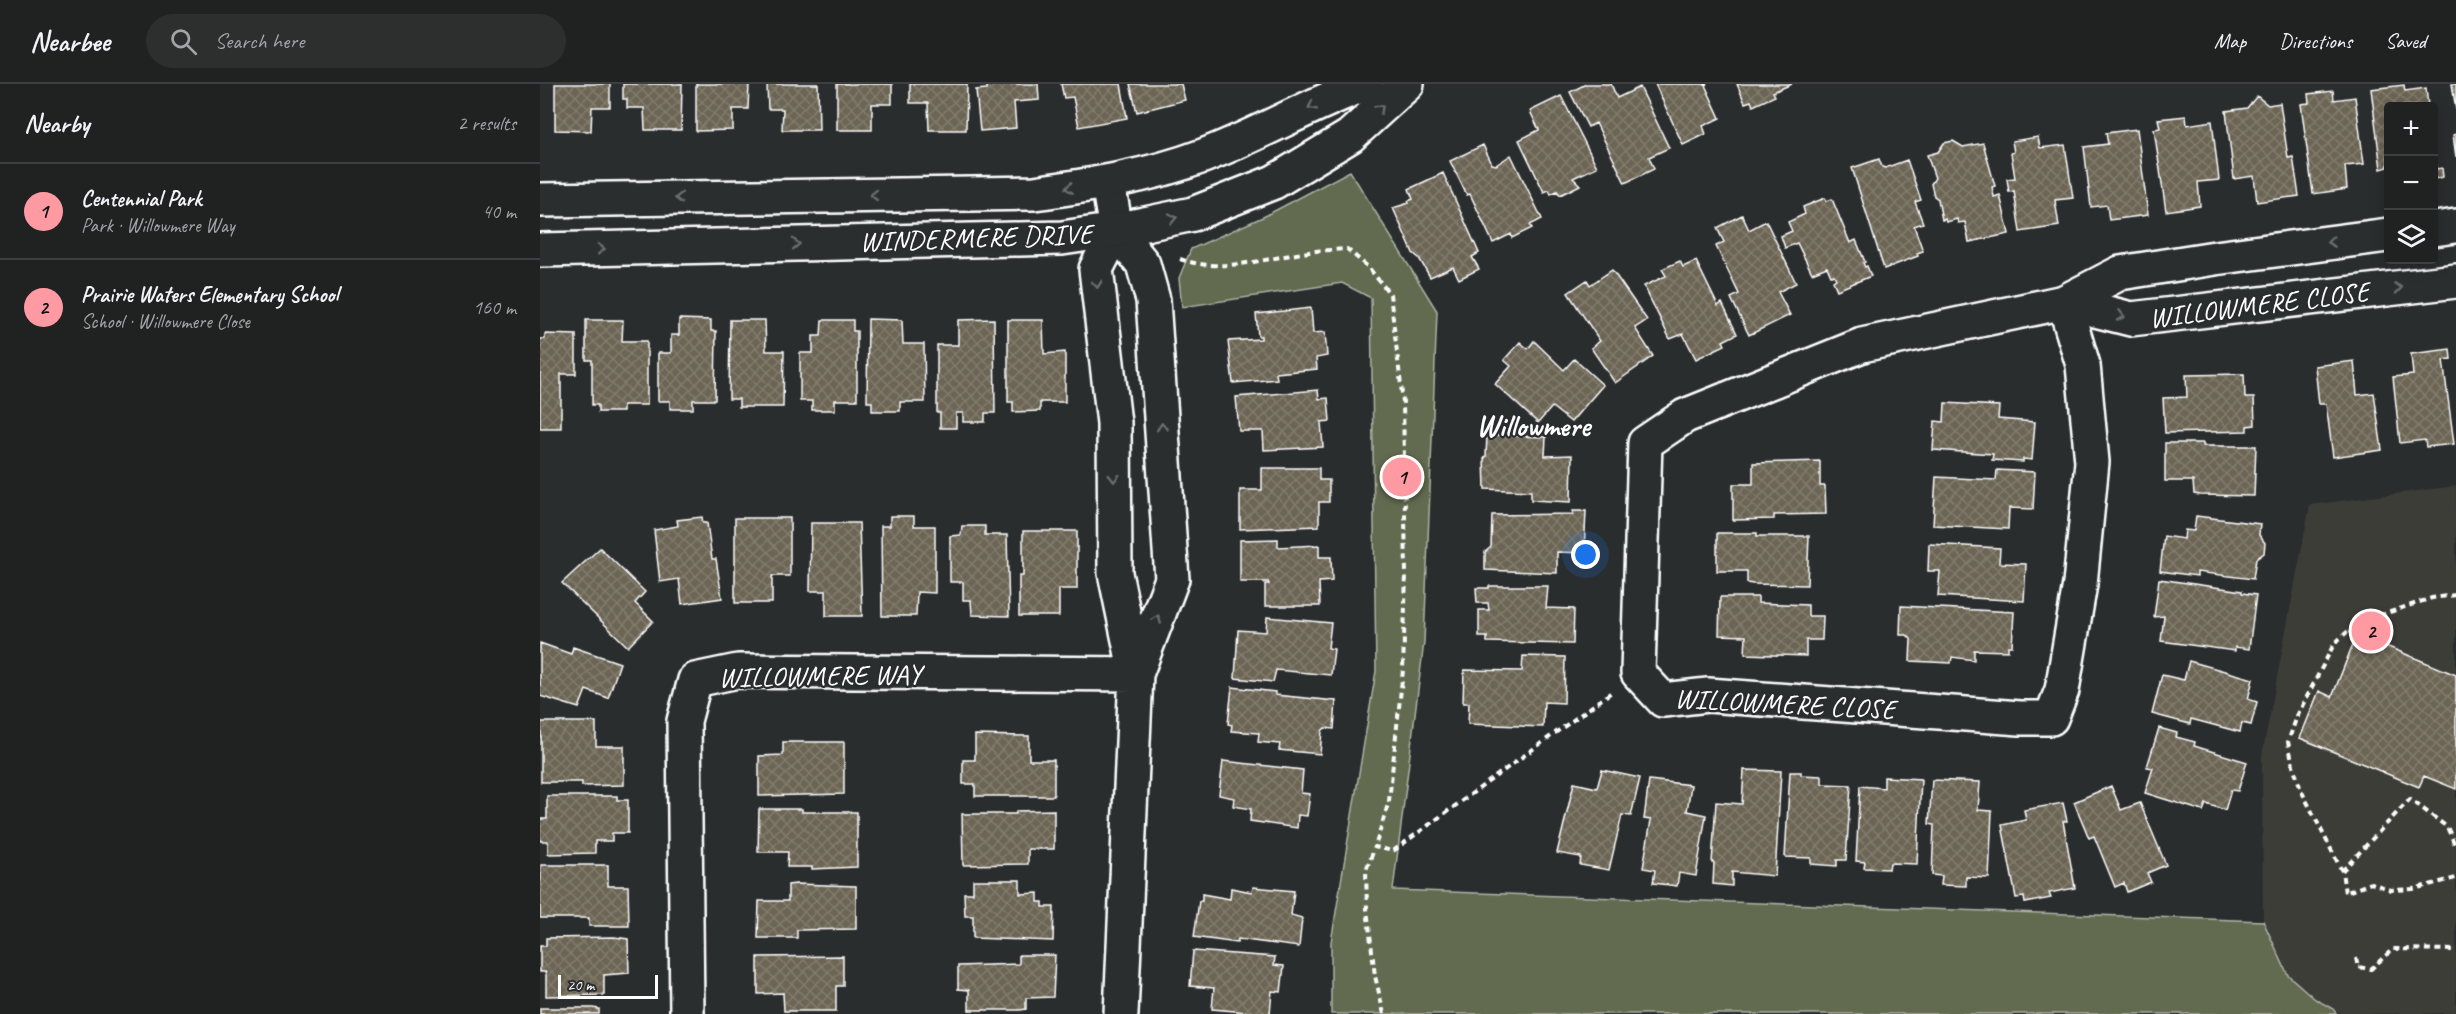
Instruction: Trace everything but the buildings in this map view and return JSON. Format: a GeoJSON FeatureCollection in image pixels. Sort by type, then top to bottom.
{"type":"FeatureCollection","features":[{"type":"Feature","properties":{"kind":"street","name":"WINDERMERE DRIVE"},"geometry":{"type":"LineString","coordinates":[[540,200],[1034,193],[1108,183],[1155,172],[1203,156],[1253,136],[1333,96],[1366,84]]}},
{"type":"Feature","properties":{"kind":"street","name":"WINDERMERE DRIVE"},"geometry":{"type":"LineString","coordinates":[[541,250],[1062,238],[1116,230],[1193,214],[1274,182],[1350,136],[1407,84]]}},
{"type":"Feature","properties":{"kind":"street"},"geometry":{"type":"LineString","coordinates":[[1108,183],[1116,230],[1143,264],[1153,300],[1172,579],[1136,674]]}},
{"type":"Feature","properties":{"kind":"street"},"geometry":{"type":"LineString","coordinates":[[2438,228],[2456,226]]}},
{"type":"Feature","properties":{"kind":"street"},"geometry":{"type":"LineString","coordinates":[[1116,230],[1096,269],[1114,423],[1115,573],[1136,674],[1122,1014]]}},
{"type":"Feature","properties":{"kind":"street","name":"WILLOWMERE CLOSE"},"geometry":{"type":"LineString","coordinates":[[2064,302],[2083,365],[2092,462],[2080,584],[2062,690],[2051,718],[2020,718],[1708,695],[1663,700],[1638,673],[1645,443],[1685,416],[1862,345],[2064,302],[2120,273],[2384,236]]}},
{"type":"Feature","properties":{"kind":"street","name":"WILLOWMERE CLOSE"},"geometry":{"type":"LineString","coordinates":[[2064,302],[2131,318],[2456,281]]}},
{"type":"Feature","properties":{"kind":"street","name":"WILLOWMERE WAY"},"geometry":{"type":"LineString","coordinates":[[687,1014],[684,721],[695,680],[738,671],[1136,674]]}},
{"type":"Feature","properties":{"kind":"path"},"geometry":{"type":"LineString","coordinates":[[1180,259],[1199,265],[1236,266],[1309,252],[1347,249],[1368,267],[1390,294],[1403,402],[1406,573],[1403,670],[1389,801],[1366,870],[1367,909],[1375,976],[1384,1014]]}},
{"type":"Feature","properties":{"kind":"path"},"geometry":{"type":"LineString","coordinates":[[2456,595],[2432,598],[2356,624],[2334,644],[2297,716],[2288,742],[2301,790],[2342,871],[2345,893],[2371,883],[2391,890],[2414,889],[2456,878]]}},
{"type":"Feature","properties":{"kind":"path"},"geometry":{"type":"LineString","coordinates":[[1375,847],[1393,851],[1638,673]]}},
{"type":"Feature","properties":{"kind":"path"},"geometry":{"type":"LineString","coordinates":[[2342,871],[2410,799],[2447,827],[2456,848]]}},
{"type":"Feature","properties":{"kind":"path"},"geometry":{"type":"LineString","coordinates":[[2356,958],[2358,968],[2371,969],[2393,949],[2456,950]]}},
{"type":"Feature","properties":{"kind":"shaded area"},"geometry":{"type":"Polygon","coordinates":[[[2456,486],[2456,1013],[2342,1014],[2315,999],[2288,975],[2263,921],[2262,756],[2310,505],[2456,486]]]}},
{"type":"Feature","properties":{"kind":"green space"},"geometry":{"type":"Polygon","coordinates":[[[1350,171],[1437,311],[1424,642],[1393,890],[2263,921],[2288,975],[2315,999],[2333,1009],[2337,1014],[1331,1014],[1331,942],[1376,671],[1371,298],[1342,283],[1182,307],[1179,278],[1191,249],[1265,216],[1350,171]]]}},
{"type":"Feature","properties":{"kind":"place","name":"Centennial Park"},"geometry":{"type":"Point","coordinates":[1402,477]}},
{"type":"Feature","properties":{"kind":"place","name":"Prairie Waters Elementary School"},"geometry":{"type":"Point","coordinates":[2371,631]}},
{"type":"Feature","properties":{"kind":"district","name":"Willowmere"},"geometry":{"type":"Point","coordinates":[1533,426]}}]}
